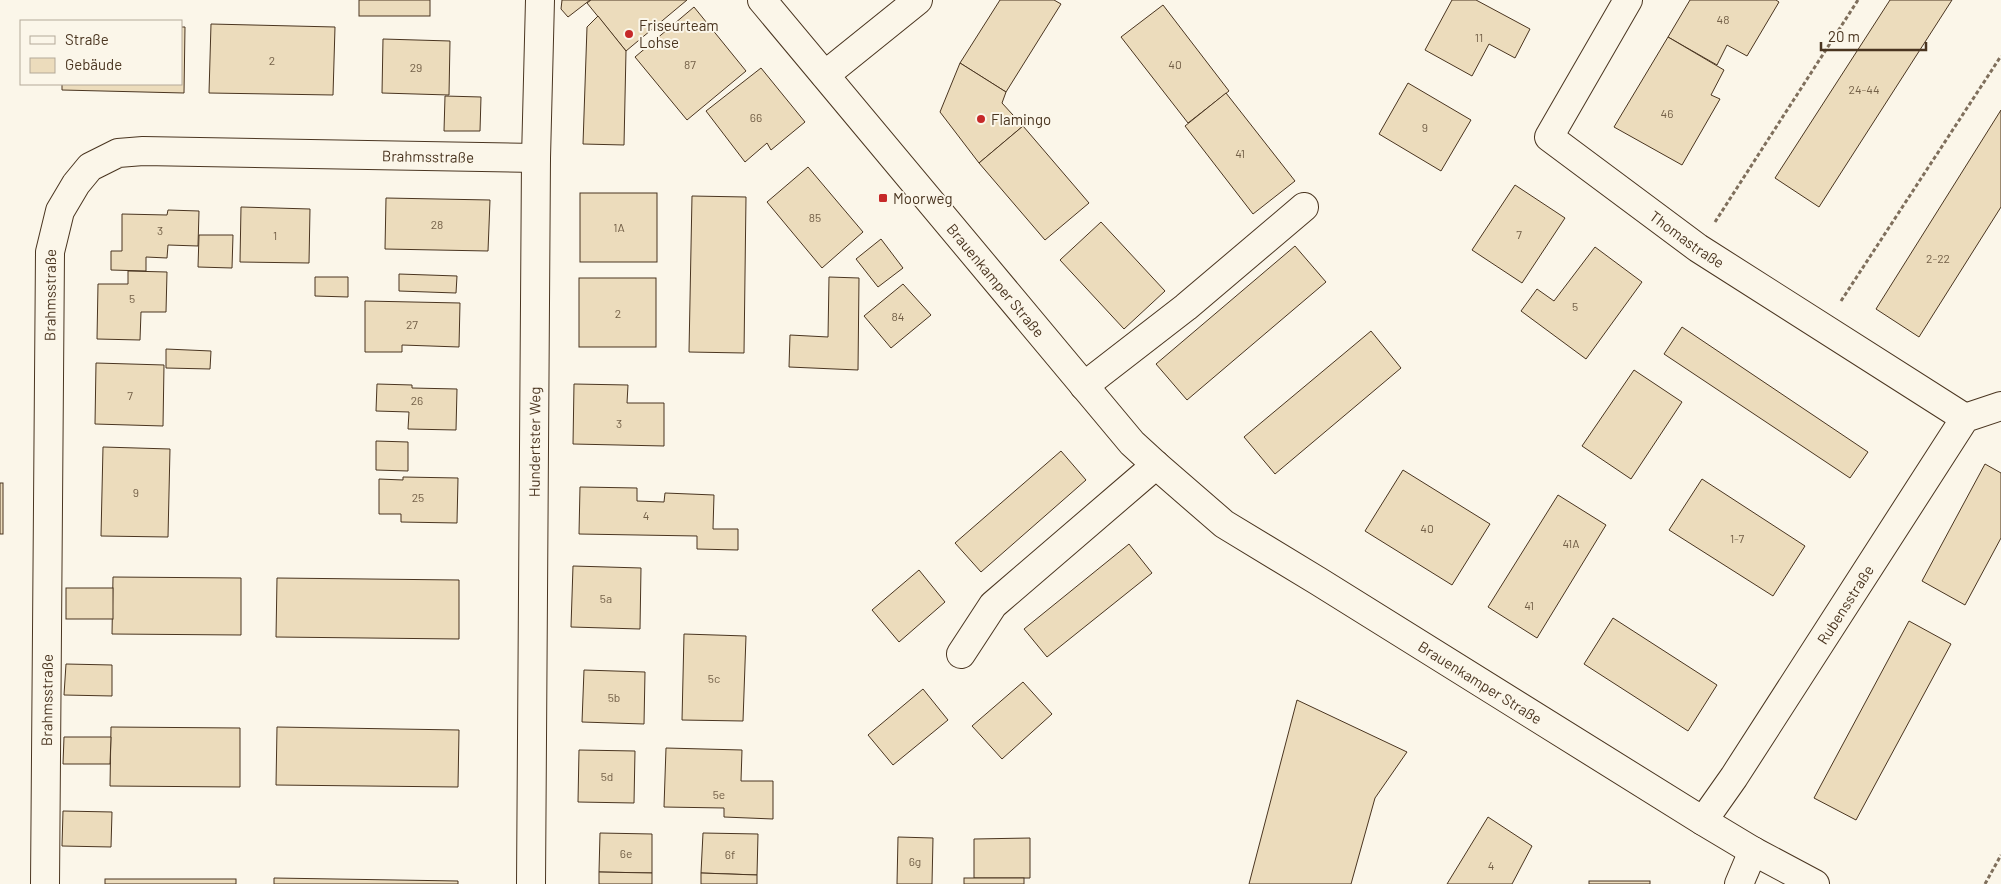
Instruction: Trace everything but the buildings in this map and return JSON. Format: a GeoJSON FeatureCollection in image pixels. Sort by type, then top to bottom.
{"type":"FeatureCollection","features":[{"type":"Feature","properties":{"kind":"street","name":"Hundertster Weg"},"geometry":{"type":"LineString","coordinates":[[531,884],[536,158],[540,0]]}},
{"type":"Feature","properties":{"kind":"street","name":"Brauenkamper Straße"},"geometry":{"type":"LineString","coordinates":[[762,0],[1132,443],[1224,524],[1703,821],[1753,851],[1815,884]]}},
{"type":"Feature","properties":{"kind":"street"},"geometry":{"type":"LineString","coordinates":[[825,75],[918,0]]}},
{"type":"Feature","properties":{"kind":"street","name":"Thomastraße"},"geometry":{"type":"LineString","coordinates":[[1628,0],[1549,137],[1698,248],[1965,418]]}},
{"type":"Feature","properties":{"kind":"street","name":"Brahmsstraße"},"geometry":{"type":"LineString","coordinates":[[46,884],[50,252],[60,210],[76,184],[90,167],[118,153],[143,151],[536,158]]}},
{"type":"Feature","properties":{"kind":"street"},"geometry":{"type":"LineString","coordinates":[[1084,386],[1186,307],[1304,207]]}},
{"type":"Feature","properties":{"kind":"street"},"geometry":{"type":"LineString","coordinates":[[1965,418],[2001,406]]}},
{"type":"Feature","properties":{"kind":"street","name":"Rubensstraße"},"geometry":{"type":"LineString","coordinates":[[1703,821],[1734,777],[1965,418]]}},
{"type":"Feature","properties":{"kind":"street"},"geometry":{"type":"LineString","coordinates":[[961,654],[993,605],[1156,465]]}},
{"type":"Feature","properties":{"kind":"street"},"geometry":{"type":"LineString","coordinates":[[1739,884],[1753,851]]}},
{"type":"Feature","properties":{"kind":"path"},"geometry":{"type":"LineString","coordinates":[[1698,248],[1858,0]]}},
{"type":"Feature","properties":{"kind":"path"},"geometry":{"type":"LineString","coordinates":[[1824,328],[2001,56]]}},
{"type":"Feature","properties":{"kind":"path"},"geometry":{"type":"LineString","coordinates":[[1985,884],[2001,855]]}},
{"type":"Feature","properties":{"kind":"place","name":"Friseurteam Lohse"},"geometry":{"type":"Point","coordinates":[629,34]}},
{"type":"Feature","properties":{"kind":"place","name":"Flamingo"},"geometry":{"type":"Point","coordinates":[981,119]}},
{"type":"Feature","properties":{"kind":"place","name":"Moorweg"},"geometry":{"type":"Point","coordinates":[883,198]}}]}
